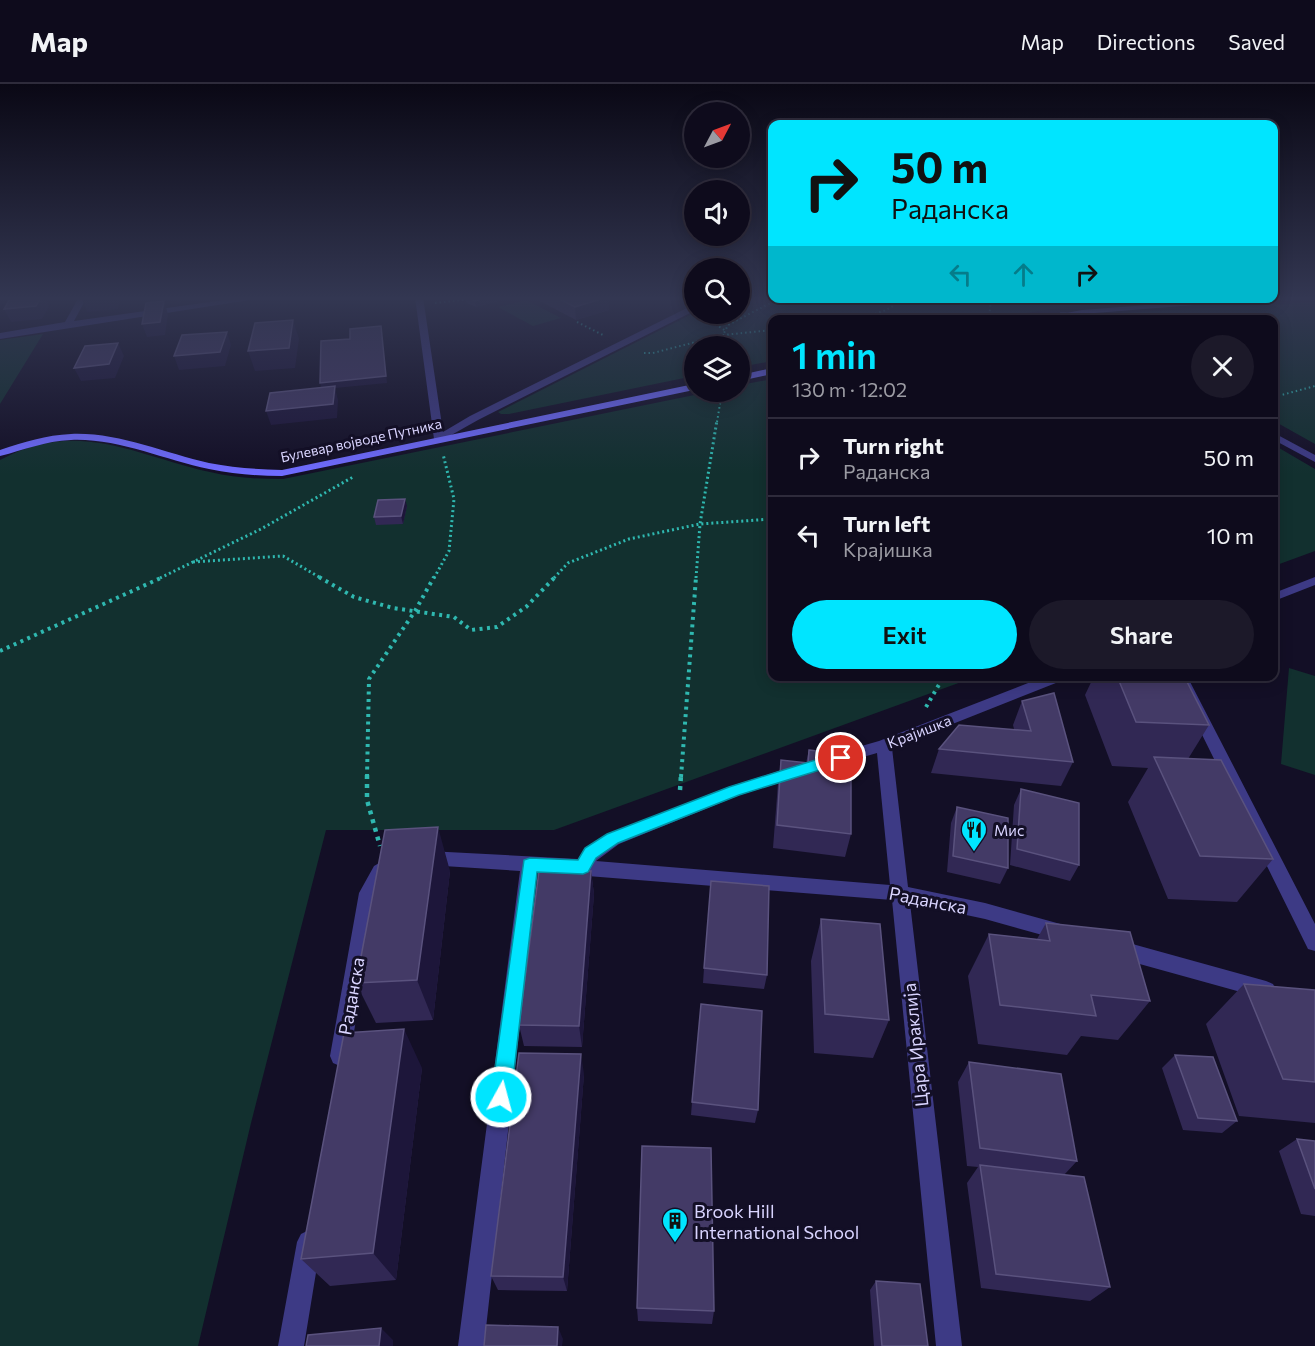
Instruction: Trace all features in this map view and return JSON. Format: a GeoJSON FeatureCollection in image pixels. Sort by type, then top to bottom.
{"type":"FeatureCollection","features":[{"type":"Feature","properties":{"kind":"street"},"geometry":{"type":"LineString","coordinates":[[428,356],[439,439],[474,418],[598,356]]}},
{"type":"Feature","properties":{"kind":"street"},"geometry":{"type":"LineString","coordinates":[[750,376],[768,372]]}},
{"type":"Feature","properties":{"kind":"street","name":"Булевар војводе Путника"},"geometry":{"type":"LineString","coordinates":[[0,453],[38,439],[77,435],[144,448],[227,471],[269,474],[684,389]]}},
{"type":"Feature","properties":{"kind":"street"},"geometry":{"type":"LineString","coordinates":[[1278,438],[1315,459]]}},
{"type":"Feature","properties":{"kind":"street"},"geometry":{"type":"LineString","coordinates":[[1278,595],[1315,581]]}},
{"type":"Feature","properties":{"kind":"street","name":"Крајишка"},"geometry":{"type":"LineString","coordinates":[[583,867],[591,853],[600,846],[678,811],[734,791],[884,745],[1048,681]]}},
{"type":"Feature","properties":{"kind":"street"},"geometry":{"type":"LineString","coordinates":[[1183,681],[1315,943]]}},
{"type":"Feature","properties":{"kind":"street","name":"Цара Ираклија"},"geometry":{"type":"LineString","coordinates":[[884,745],[898,893],[949,1346]]}},
{"type":"Feature","properties":{"kind":"street","name":"Раданска"},"geometry":{"type":"LineString","coordinates":[[336,1082],[368,893],[375,876],[385,865],[401,859],[420,857],[583,867],[898,893],[985,911],[1076,937]]}},
{"type":"Feature","properties":{"kind":"street"},"geometry":{"type":"LineString","coordinates":[[471,1346],[530,865]]}},
{"type":"Feature","properties":{"kind":"street"},"geometry":{"type":"LineString","coordinates":[[1099,943],[1281,994]]}},
{"type":"Feature","properties":{"kind":"street"},"geometry":{"type":"LineString","coordinates":[[291,1346],[312,1224]]}},
{"type":"Feature","properties":{"kind":"path"},"geometry":{"type":"LineString","coordinates":[[1278,396],[1315,386]]}},
{"type":"Feature","properties":{"kind":"path"},"geometry":{"type":"LineString","coordinates":[[678,811],[700,524],[720,402]]}},
{"type":"Feature","properties":{"kind":"path"},"geometry":{"type":"LineString","coordinates":[[385,865],[367,800],[369,679],[415,611],[449,551],[454,498],[439,439]]}},
{"type":"Feature","properties":{"kind":"path"},"geometry":{"type":"LineString","coordinates":[[0,651],[272,523],[358,474]]}},
{"type":"Feature","properties":{"kind":"path"},"geometry":{"type":"LineString","coordinates":[[193,562],[283,556],[354,597],[454,617],[471,630],[497,627],[526,607],[568,563],[629,539],[700,524],[768,519]]}},
{"type":"Feature","properties":{"kind":"green space"},"geometry":{"type":"Polygon","coordinates":[[[0,356],[30,356],[0,404],[0,356]]]}},
{"type":"Feature","properties":{"kind":"green space"},"geometry":{"type":"Polygon","coordinates":[[[609,356],[684,356],[684,378],[501,414],[498,412],[609,356]]]}},
{"type":"Feature","properties":{"kind":"green space"},"geometry":{"type":"Polygon","coordinates":[[[750,356],[768,356],[768,362],[750,365],[750,356]]]}},
{"type":"Feature","properties":{"kind":"green space"},"geometry":{"type":"Polygon","coordinates":[[[1278,356],[1315,356],[1315,444],[1278,423],[1278,356]]]}},
{"type":"Feature","properties":{"kind":"green space"},"geometry":{"type":"Polygon","coordinates":[[[768,380],[768,681],[964,681],[554,830],[326,830],[251,1123],[198,1346],[0,1346],[0,460],[28,448],[55,442],[80,441],[105,444],[219,474],[246,478],[283,479],[684,397],[684,402],[750,402],[750,383],[768,380]]]}},
{"type":"Feature","properties":{"kind":"green space"},"geometry":{"type":"Polygon","coordinates":[[[1278,447],[1315,469],[1315,551],[1278,565],[1278,447]]]}},
{"type":"Feature","properties":{"kind":"green space"},"geometry":{"type":"Polygon","coordinates":[[[1289,668],[1315,676],[1315,775],[1281,764],[1289,668]]]}},
{"type":"Feature","properties":{"kind":"building"},"geometry":{"type":"Polygon","coordinates":[[[80,356],[112,356],[109,364],[74,368],[80,356]]]}},
{"type":"Feature","properties":{"kind":"building"},"geometry":{"type":"Polygon","coordinates":[[[321,356],[384,356],[386,376],[320,383],[321,356]]]}},
{"type":"Feature","properties":{"kind":"building"},"geometry":{"type":"Polygon","coordinates":[[[335,386],[333,404],[266,411],[270,393],[335,386]]]}},
{"type":"Feature","properties":{"kind":"building"},"geometry":{"type":"Polygon","coordinates":[[[405,499],[401,516],[374,517],[378,500],[405,499]]]}},
{"type":"Feature","properties":{"kind":"building"},"geometry":{"type":"Polygon","coordinates":[[[1119,681],[1187,681],[1209,725],[1136,722],[1119,681]]]}},
{"type":"Feature","properties":{"kind":"building"},"geometry":{"type":"Polygon","coordinates":[[[1054,693],[1073,762],[939,749],[959,725],[1031,731],[1022,701],[1054,693]]]}},
{"type":"Feature","properties":{"kind":"building"},"geometry":{"type":"Polygon","coordinates":[[[809,750],[851,755],[851,834],[777,825],[781,760],[808,763],[809,750]]]}},
{"type":"Feature","properties":{"kind":"building"},"geometry":{"type":"Polygon","coordinates":[[[1154,757],[1221,760],[1273,859],[1200,856],[1154,757]]]}},
{"type":"Feature","properties":{"kind":"building"},"geometry":{"type":"Polygon","coordinates":[[[1021,789],[1079,803],[1079,865],[1017,849],[1021,789]]]}},
{"type":"Feature","properties":{"kind":"building"},"geometry":{"type":"Polygon","coordinates":[[[957,807],[1008,818],[1008,868],[953,856],[957,807]]]}},
{"type":"Feature","properties":{"kind":"building"},"geometry":{"type":"Polygon","coordinates":[[[438,827],[417,980],[356,983],[385,830],[438,827]]]}},
{"type":"Feature","properties":{"kind":"building"},"geometry":{"type":"Polygon","coordinates":[[[539,871],[591,871],[579,1026],[519,1025],[539,871]]]}},
{"type":"Feature","properties":{"kind":"building"},"geometry":{"type":"Polygon","coordinates":[[[711,881],[769,886],[767,975],[704,968],[711,881]]]}},
{"type":"Feature","properties":{"kind":"building"},"geometry":{"type":"Polygon","coordinates":[[[821,919],[880,924],[889,1020],[825,1014],[821,919]]]}},
{"type":"Feature","properties":{"kind":"building"},"geometry":{"type":"Polygon","coordinates":[[[1046,923],[1130,932],[1150,1001],[1091,995],[1096,1016],[1000,1005],[989,934],[1050,941],[1046,923]]]}},
{"type":"Feature","properties":{"kind":"building"},"geometry":{"type":"Polygon","coordinates":[[[1244,984],[1315,990],[1315,1082],[1283,1079],[1244,984]]]}},
{"type":"Feature","properties":{"kind":"building"},"geometry":{"type":"Polygon","coordinates":[[[701,1004],[762,1011],[758,1110],[692,1102],[701,1004]]]}},
{"type":"Feature","properties":{"kind":"building"},"geometry":{"type":"Polygon","coordinates":[[[404,1029],[373,1253],[301,1259],[344,1033],[404,1029]]]}},
{"type":"Feature","properties":{"kind":"building"},"geometry":{"type":"Polygon","coordinates":[[[519,1053],[581,1054],[563,1277],[491,1276],[519,1053]]]}},
{"type":"Feature","properties":{"kind":"building"},"geometry":{"type":"Polygon","coordinates":[[[1175,1055],[1213,1057],[1237,1121],[1198,1118],[1175,1055]]]}},
{"type":"Feature","properties":{"kind":"building"},"geometry":{"type":"Polygon","coordinates":[[[969,1062],[1061,1074],[1077,1161],[980,1148],[969,1062]]]}},
{"type":"Feature","properties":{"kind":"building"},"geometry":{"type":"Polygon","coordinates":[[[1297,1139],[1315,1141],[1315,1189],[1297,1139]]]}},
{"type":"Feature","properties":{"kind":"building","name":"Brook Hill International School"},"geometry":{"type":"Polygon","coordinates":[[[642,1146],[711,1148],[714,1311],[637,1308],[642,1146]]]}},
{"type":"Feature","properties":{"kind":"building"},"geometry":{"type":"Polygon","coordinates":[[[980,1165],[1084,1177],[1110,1287],[996,1274],[980,1165]]]}},
{"type":"Feature","properties":{"kind":"building"},"geometry":{"type":"Polygon","coordinates":[[[876,1281],[920,1284],[928,1346],[882,1346],[876,1281]]]}},
{"type":"Feature","properties":{"kind":"building"},"geometry":{"type":"Polygon","coordinates":[[[486,1325],[558,1327],[557,1346],[484,1346],[486,1325]]]}},
{"type":"Feature","properties":{"kind":"building"},"geometry":{"type":"Polygon","coordinates":[[[381,1328],[379,1346],[306,1346],[308,1335],[381,1328]]]}},
{"type":"Feature","properties":{"kind":"place","name":"Мис"},"geometry":{"type":"Point","coordinates":[974,853]}},
{"type":"Feature","properties":{"kind":"place","name":"Brook Hill International School"},"geometry":{"type":"Point","coordinates":[675,1244]}},
{"type":"Feature","properties":{"kind":"route"},"geometry":{"type":"LineString","coordinates":[[501,1097],[530,865],[583,867],[591,853],[600,846],[678,811],[841,758]]}}]}
